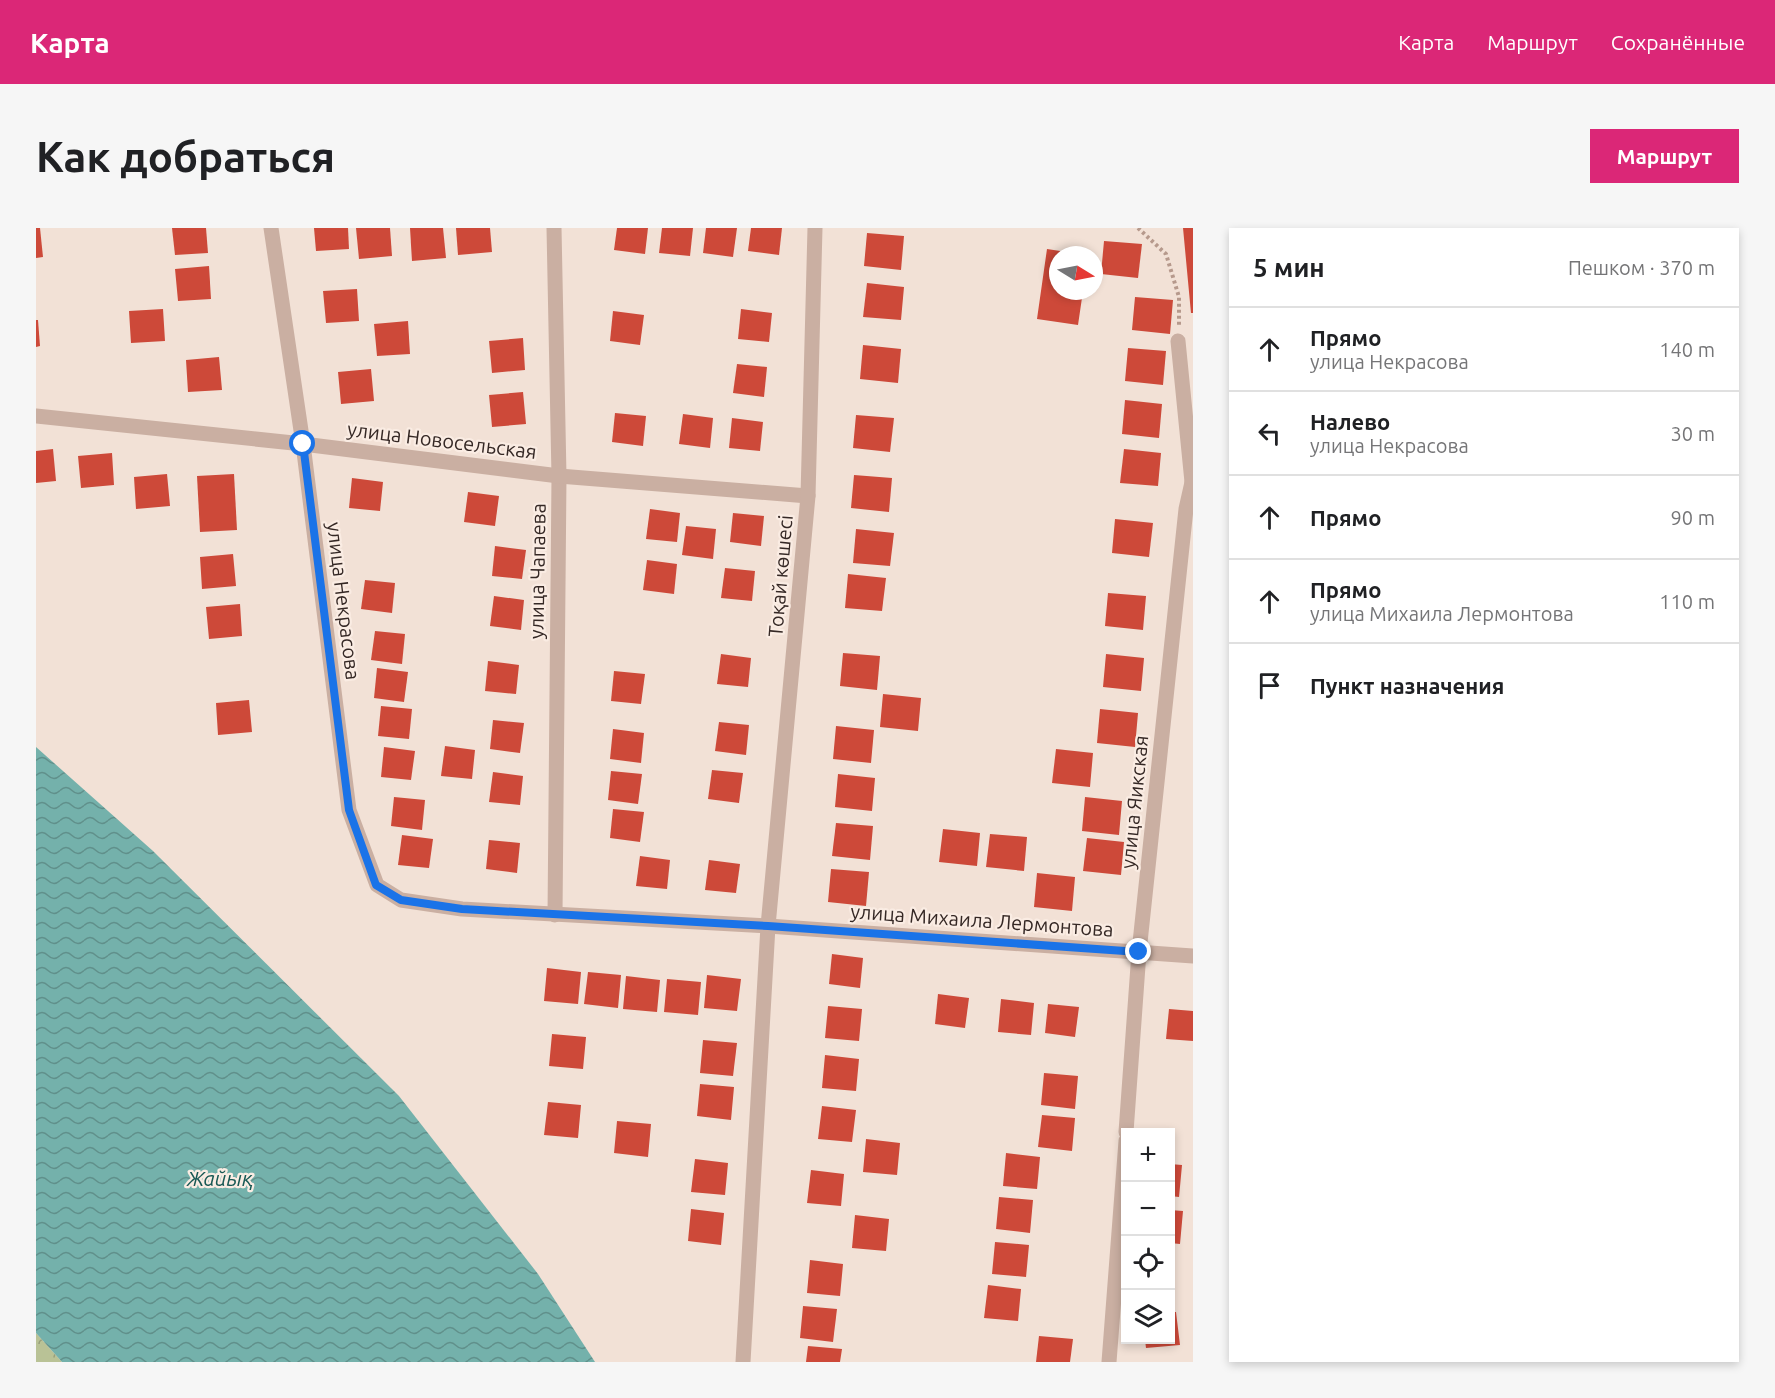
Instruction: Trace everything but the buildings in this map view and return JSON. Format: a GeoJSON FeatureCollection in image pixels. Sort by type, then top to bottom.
{"type":"FeatureCollection","features":[{"type":"Feature","properties":{"kind":"street","name":"улица Некрасова"},"geometry":{"type":"LineString","coordinates":[[271,228],[303,444],[349,810],[376,885],[401,900],[462,909],[555,915]]}},
{"type":"Feature","properties":{"kind":"street","name":"улица Чапаева"},"geometry":{"type":"LineString","coordinates":[[554,228],[559,476],[555,915]]}},
{"type":"Feature","properties":{"kind":"street","name":"Тоқай көшесі"},"geometry":{"type":"LineString","coordinates":[[743,1362],[768,926],[808,496],[815,228]]}},
{"type":"Feature","properties":{"kind":"street","name":"улица Яикская"},"geometry":{"type":"LineString","coordinates":[[1126,1128],[1139,952],[1186,509],[1192,480],[1178,341]]}},
{"type":"Feature","properties":{"kind":"street","name":"улица Новосельская"},"geometry":{"type":"LineString","coordinates":[[36,416],[303,444],[559,476],[808,496]]}},
{"type":"Feature","properties":{"kind":"street","name":"улица Михаила Лермонтова"},"geometry":{"type":"LineString","coordinates":[[555,915],[768,926],[1193,956]]}},
{"type":"Feature","properties":{"kind":"street"},"geometry":{"type":"LineString","coordinates":[[1109,1362],[1122,1182]]}},
{"type":"Feature","properties":{"kind":"path"},"geometry":{"type":"LineString","coordinates":[[1138,228],[1166,254],[1179,297],[1178,341]]}},
{"type":"Feature","properties":{"kind":"green space"},"geometry":{"type":"Polygon","coordinates":[[[36,1333],[62,1362],[36,1362],[36,1333]]]}},
{"type":"Feature","properties":{"kind":"water","name":"Жайық"},"geometry":{"type":"Polygon","coordinates":[[[36,747],[153,851],[399,1096],[538,1274],[595,1362],[62,1362],[36,1333],[36,747]]]}},
{"type":"Feature","properties":{"kind":"route"},"geometry":{"type":"LineString","coordinates":[[303,444],[349,810],[376,885],[401,900],[462,909],[768,926],[1139,952]]}}]}
